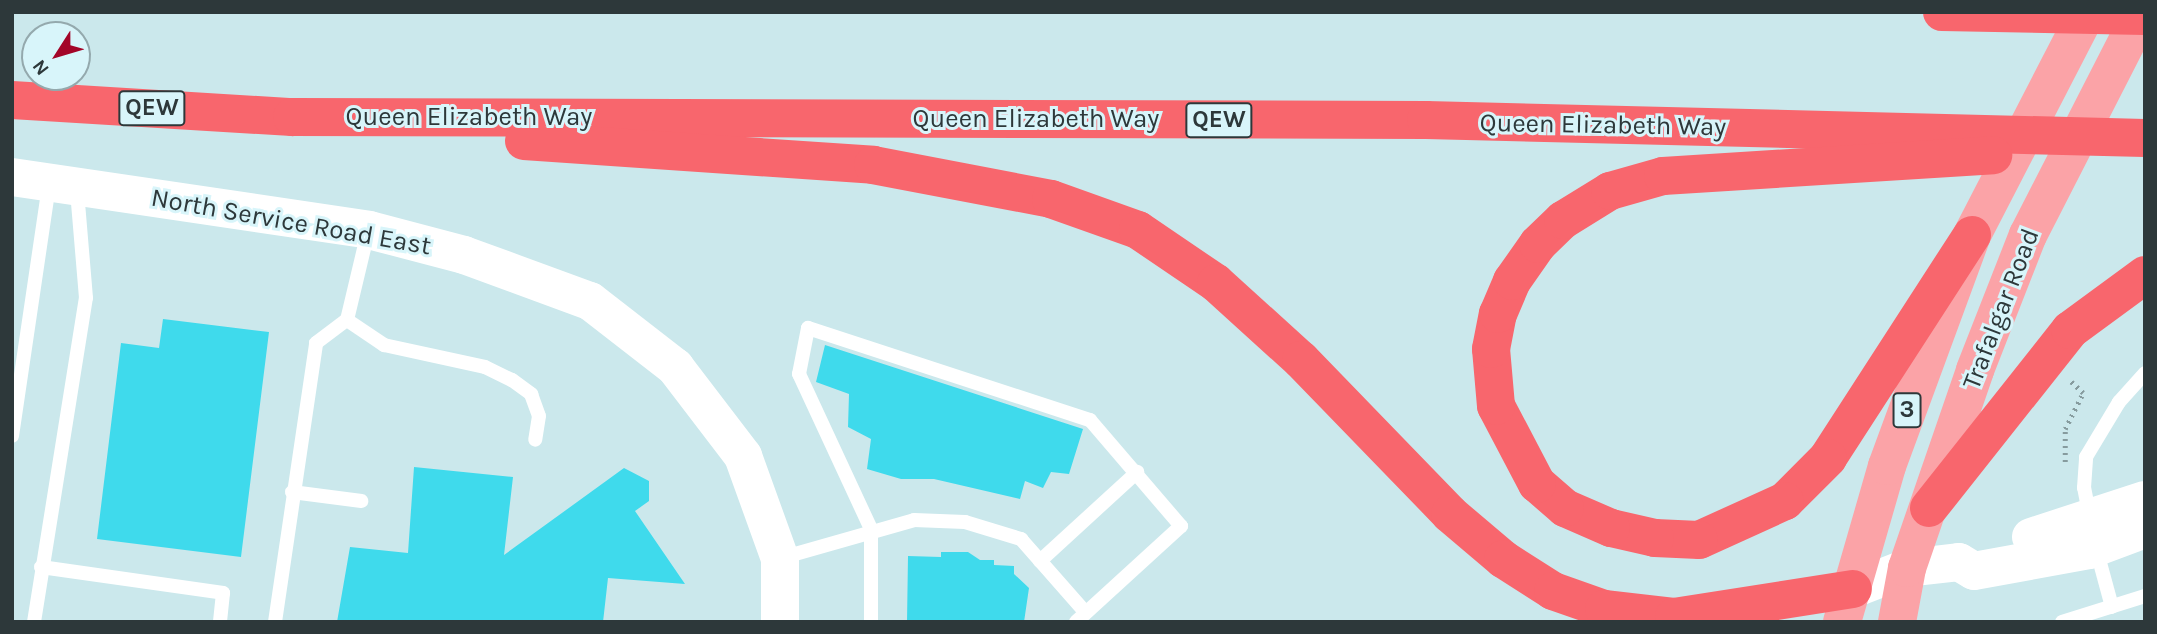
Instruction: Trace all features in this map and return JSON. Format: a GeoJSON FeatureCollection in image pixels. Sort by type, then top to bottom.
{"type":"FeatureCollection","features":[{"type":"Feature","properties":{"kind":"highway"},"geometry":{"type":"LineString","coordinates":[[1942,12],[2143,14]]}},
{"type":"Feature","properties":{"kind":"highway","name":"Queen Elizabeth Way"},"geometry":{"type":"LineString","coordinates":[[12,100],[292,117],[1426,120],[2145,139]]}},
{"type":"Feature","properties":{"kind":"highway"},"geometry":{"type":"LineString","coordinates":[[292,117],[431,134],[873,165],[1051,199],[1126,226],[1216,283],[1301,360],[1450,514],[1503,559],[1553,591],[1604,609],[1681,619],[1848,605]]}},
{"type":"Feature","properties":{"kind":"highway"},"geometry":{"type":"LineString","coordinates":[[1972,235],[1828,458],[1785,501],[1699,540],[1655,538],[1611,528],[1565,508],[1538,484],[1496,406],[1491,349],[1498,314],[1513,281],[1538,244],[1563,220],[1610,191],[1663,176],[1887,165],[2145,139]]}},
{"type":"Feature","properties":{"kind":"highway"},"geometry":{"type":"LineString","coordinates":[[1929,508],[2070,330],[2145,275]]}},
{"type":"Feature","properties":{"kind":"main road","name":"Trafalgar Road"},"geometry":{"type":"LineString","coordinates":[[1848,605],[1888,466],[1972,235],[2087,12]]}},
{"type":"Feature","properties":{"kind":"main road","name":"Trafalgar Road"},"geometry":{"type":"LineString","coordinates":[[1897,622],[1907,568],[2028,235],[2143,14]]}},
{"type":"Feature","properties":{"kind":"street","name":"North Service Road East"},"geometry":{"type":"LineString","coordinates":[[12,177],[63,182],[369,230],[464,255],[590,302],[675,367],[743,456],[780,559],[780,622]]}},
{"type":"Feature","properties":{"kind":"street"},"geometry":{"type":"LineString","coordinates":[[1848,605],[1907,568],[1959,562],[1968,551],[2052,546],[2089,550],[2140,517]]}},
{"type":"Feature","properties":{"kind":"lane"},"geometry":{"type":"LineString","coordinates":[[12,436],[63,182]]}},
{"type":"Feature","properties":{"kind":"lane"},"geometry":{"type":"LineString","coordinates":[[34,622],[86,298],[63,182]]}},
{"type":"Feature","properties":{"kind":"lane"},"geometry":{"type":"LineString","coordinates":[[275,622],[316,343],[347,320],[369,230]]}},
{"type":"Feature","properties":{"kind":"lane"},"geometry":{"type":"LineString","coordinates":[[347,320],[384,345],[485,367],[512,380],[531,394],[539,416],[536,440]]}},
{"type":"Feature","properties":{"kind":"lane"},"geometry":{"type":"LineString","coordinates":[[780,559],[871,529],[914,520],[965,522],[1021,539],[1081,617],[1181,526],[1090,420],[808,328],[799,374],[871,529],[871,622]]}},
{"type":"Feature","properties":{"kind":"lane"},"geometry":{"type":"LineString","coordinates":[[2112,607],[2084,488],[2087,457],[2119,402],[2145,373]]}},
{"type":"Feature","properties":{"kind":"lane"},"geometry":{"type":"LineString","coordinates":[[1040,561],[1137,472]]}},
{"type":"Feature","properties":{"kind":"lane"},"geometry":{"type":"LineString","coordinates":[[292,492],[361,501]]}},
{"type":"Feature","properties":{"kind":"lane"},"geometry":{"type":"LineString","coordinates":[[41,567],[223,593],[220,622]]}},
{"type":"Feature","properties":{"kind":"lane"},"geometry":{"type":"LineString","coordinates":[[2062,622],[2145,596]]}},
{"type":"Feature","properties":{"kind":"path"},"geometry":{"type":"LineString","coordinates":[[2064,377],[2083,393],[2066,429]]}},
{"type":"Feature","properties":{"kind":"building"},"geometry":{"type":"Polygon","coordinates":[[[163,319],[269,332],[241,557],[97,539],[121,343],[159,348],[163,319]]]}},
{"type":"Feature","properties":{"kind":"building"},"geometry":{"type":"Polygon","coordinates":[[[825,345],[1083,429],[1069,474],[1051,472],[1043,488],[1025,481],[1020,499],[934,479],[901,479],[867,469],[871,439],[848,427],[849,394],[816,382],[825,345]]]}},
{"type":"Feature","properties":{"kind":"building"},"geometry":{"type":"Polygon","coordinates":[[[414,467],[513,477],[504,555],[624,468],[649,481],[649,501],[635,511],[685,584],[608,578],[603,622],[337,622],[350,547],[408,553],[414,467]]]}},
{"type":"Feature","properties":{"kind":"building"},"geometry":{"type":"Polygon","coordinates":[[[941,552],[968,552],[980,560],[994,560],[994,565],[1014,566],[1014,574],[1029,588],[1024,622],[907,622],[908,556],[941,557],[941,552]]]}}]}
